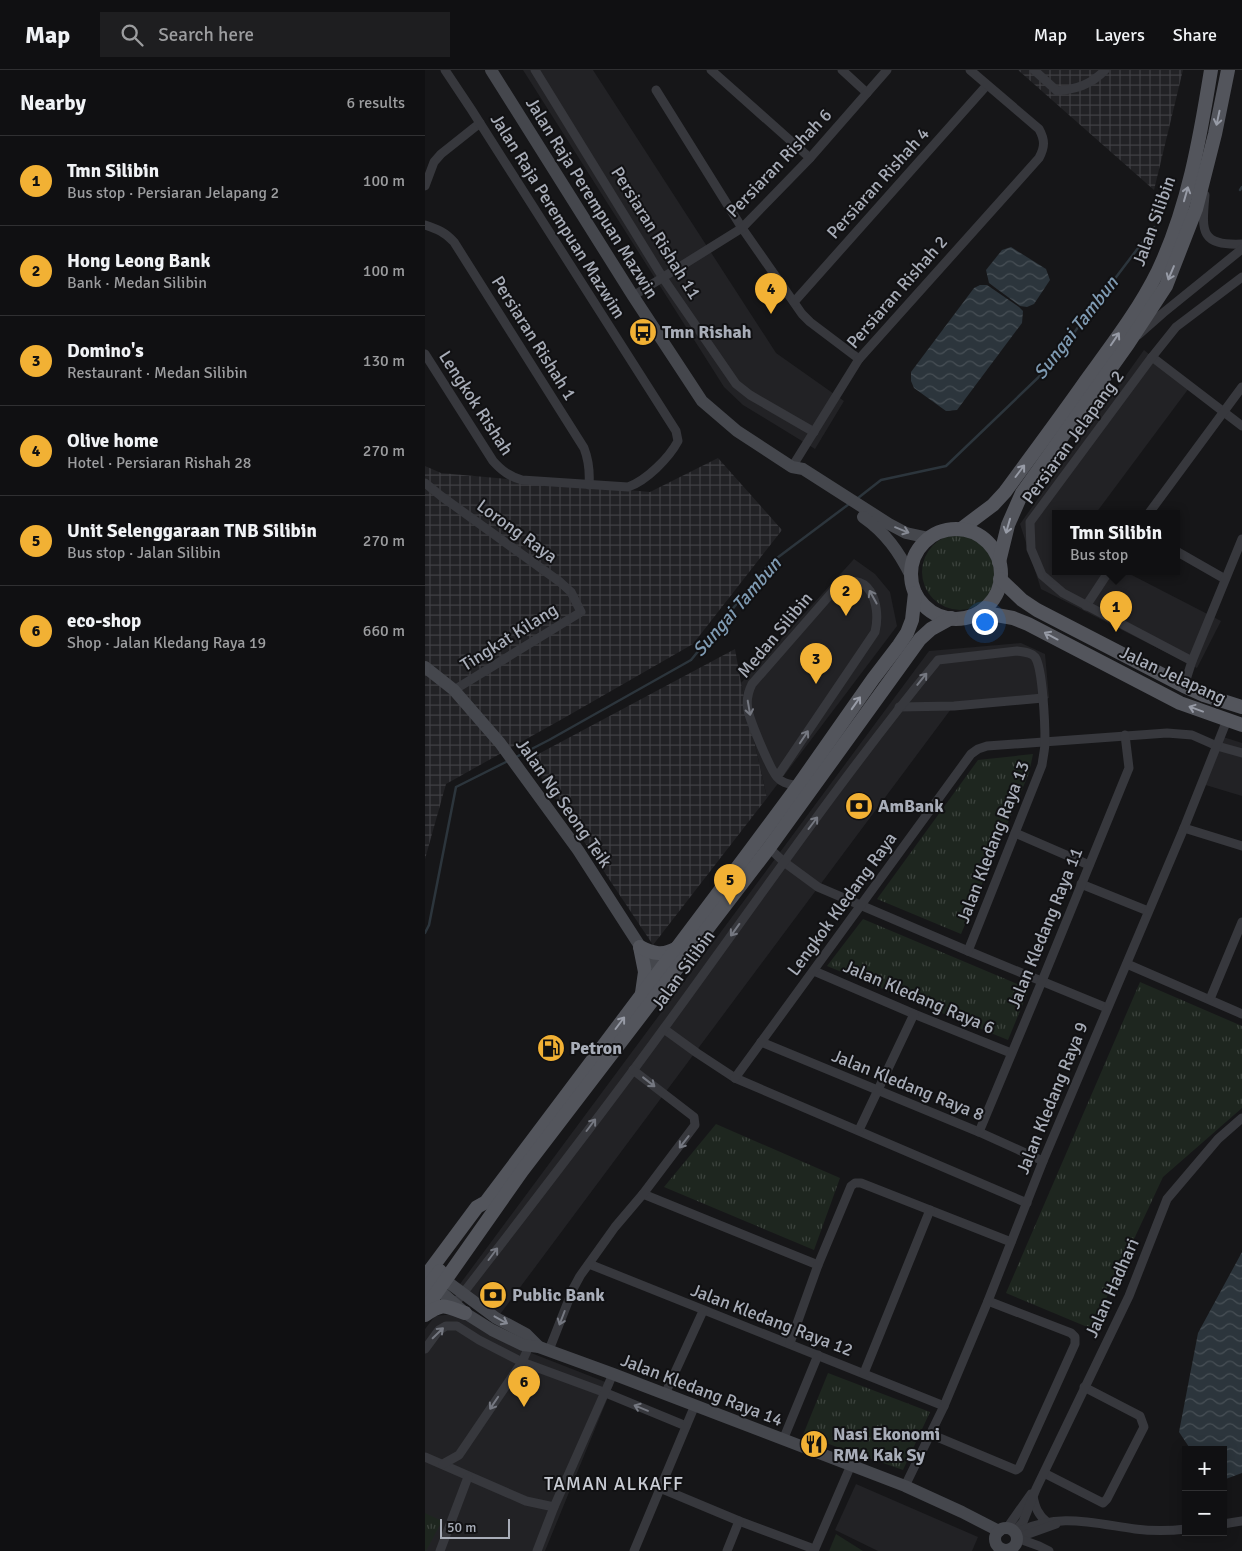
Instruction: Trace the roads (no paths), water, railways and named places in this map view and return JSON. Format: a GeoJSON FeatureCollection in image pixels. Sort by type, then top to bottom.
{"type":"FeatureCollection","features":[{"type":"Feature","properties":{"kind":"main road","name":"Jalan Raja Perempuan Mazwin"},"geometry":{"type":"LineString","coordinates":[[491,70],[633,296],[702,401],[737,431],[793,467],[803,469],[876,521],[906,533],[929,538]]}},
{"type":"Feature","properties":{"kind":"main road","name":"Jalan Silibin"},"geometry":{"type":"LineString","coordinates":[[961,529],[987,510],[1005,492],[1103,358],[1138,305],[1157,271],[1182,210],[1189,184],[1211,70]]}},
{"type":"Feature","properties":{"kind":"main road","name":"Jalan Silibin"},"geometry":{"type":"LineString","coordinates":[[999,562],[1008,525],[1022,493],[1129,344],[1166,286],[1189,230],[1203,182],[1228,70]]}},
{"type":"Feature","properties":{"kind":"main road","name":"Jalan Raja Perempuan Mazwin"},"geometry":{"type":"LineString","coordinates":[[876,521],[911,576]]}},
{"type":"Feature","properties":{"kind":"main road"},"geometry":{"type":"LineString","coordinates":[[961,529],[975,533],[993,549],[999,562],[1000,579],[993,598],[980,612],[966,618],[951,618],[940,616],[921,602],[915,593],[911,576],[917,552],[929,538],[944,530],[961,529]]}},
{"type":"Feature","properties":{"kind":"main road","name":"Jalan Jelapang"},"geometry":{"type":"LineString","coordinates":[[1000,579],[1022,600],[1037,610],[1203,695],[1242,707]]}},
{"type":"Feature","properties":{"kind":"main road","name":"Jalan Silibin"},"geometry":{"type":"LineString","coordinates":[[425,1309],[434,1283],[484,1210],[486,1202],[746,856],[791,790],[907,633],[912,620],[915,593]]}},
{"type":"Feature","properties":{"kind":"main road","name":"Jalan Jelapang"},"geometry":{"type":"LineString","coordinates":[[980,612],[1013,618],[1028,624],[1181,703],[1242,725]]}},
{"type":"Feature","properties":{"kind":"main road","name":"Jalan Silibin"},"geometry":{"type":"LineString","coordinates":[[434,1283],[769,848],[920,639],[931,629],[951,618]]}},
{"type":"Feature","properties":{"kind":"main road","name":"Jalan Ng Seong Teik"},"geometry":{"type":"LineString","coordinates":[[425,667],[455,690],[500,742],[577,850],[640,947],[651,962],[660,970]]}},
{"type":"Feature","properties":{"kind":"main road"},"geometry":{"type":"LineString","coordinates":[[746,856],[759,847],[769,848],[767,842],[768,833],[786,810],[791,790],[817,780]]}},
{"type":"Feature","properties":{"kind":"main road"},"geometry":{"type":"LineString","coordinates":[[640,947],[659,954],[677,948]]}},
{"type":"Feature","properties":{"kind":"main road"},"geometry":{"type":"LineString","coordinates":[[640,947],[645,972],[641,996]]}},
{"type":"Feature","properties":{"kind":"main road"},"geometry":{"type":"LineString","coordinates":[[660,970],[670,972],[681,964]]}},
{"type":"Feature","properties":{"kind":"main road","name":"Jalan Kledang Raya 14"},"geometry":{"type":"LineString","coordinates":[[434,1283],[463,1293],[496,1318],[527,1334],[537,1346]]}},
{"type":"Feature","properties":{"kind":"main road","name":"Jalan Kledang Raya 14"},"geometry":{"type":"LineString","coordinates":[[434,1283],[460,1309],[492,1330],[613,1374],[905,1486],[962,1512],[970,1522],[988,1533],[1007,1540]]}},
{"type":"Feature","properties":{"kind":"main road"},"geometry":{"type":"LineString","coordinates":[[425,1315],[439,1307],[450,1306],[460,1309]]}},
{"type":"Feature","properties":{"kind":"street","name":"Jalan Raja Perempuan Mazwim"},"geometry":{"type":"LineString","coordinates":[[445,70],[481,123],[676,431]]}},
{"type":"Feature","properties":{"kind":"street","name":"Persiaran Rishah 11"},"geometry":{"type":"LineString","coordinates":[[535,70],[663,278],[736,384],[750,395],[814,432]]}},
{"type":"Feature","properties":{"kind":"street"},"geometry":{"type":"LineString","coordinates":[[711,70],[810,158]]}},
{"type":"Feature","properties":{"kind":"street"},"geometry":{"type":"LineString","coordinates":[[842,70],[867,93]]}},
{"type":"Feature","properties":{"kind":"street","name":"Persiaran Rishah 6"},"geometry":{"type":"LineString","coordinates":[[633,296],[743,228],[810,158],[887,70]]}},
{"type":"Feature","properties":{"kind":"street"},"geometry":{"type":"LineString","coordinates":[[970,70],[987,85]]}},
{"type":"Feature","properties":{"kind":"street"},"geometry":{"type":"LineString","coordinates":[[1034,70],[1057,91],[1074,89],[1090,83],[1105,70]]}},
{"type":"Feature","properties":{"kind":"street","name":"Persiaran Rishah 2"},"geometry":{"type":"LineString","coordinates":[[793,467],[859,359],[1039,158],[1043,150],[1043,136],[1039,129],[987,85]]}},
{"type":"Feature","properties":{"kind":"street","name":"Persiaran Rishah 4"},"geometry":{"type":"LineString","coordinates":[[794,302],[987,85]]}},
{"type":"Feature","properties":{"kind":"street"},"geometry":{"type":"LineString","coordinates":[[656,90],[743,228],[802,314],[809,322],[859,359]]}},
{"type":"Feature","properties":{"kind":"street"},"geometry":{"type":"LineString","coordinates":[[425,186],[434,162],[441,154],[481,123]]}},
{"type":"Feature","properties":{"kind":"street"},"geometry":{"type":"LineString","coordinates":[[1203,182],[1205,194],[1203,220],[1205,233],[1211,240],[1221,244],[1242,244]]}},
{"type":"Feature","properties":{"kind":"street","name":"Persiaran Rishah 1"},"geometry":{"type":"LineString","coordinates":[[425,225],[448,234],[518,342],[584,448],[590,470],[589,485]]}},
{"type":"Feature","properties":{"kind":"street","name":"Jalan Silibin"},"geometry":{"type":"LineString","coordinates":[[1129,344],[1163,313],[1242,249]]}},
{"type":"Feature","properties":{"kind":"street","name":"Persiaran Jelapang 2"},"geometry":{"type":"LineString","coordinates":[[1192,661],[1063,594],[1042,575],[1031,549],[1030,522],[1151,357],[1176,328],[1242,277]]}},
{"type":"Feature","properties":{"kind":"street","name":"Lengkok Rishah"},"geometry":{"type":"LineString","coordinates":[[425,354],[487,453],[502,471],[522,480],[628,487],[646,478],[674,449],[678,441],[676,431]]}},
{"type":"Feature","properties":{"kind":"street"},"geometry":{"type":"LineString","coordinates":[[1151,357],[1242,426]]}},
{"type":"Feature","properties":{"kind":"street"},"geometry":{"type":"LineString","coordinates":[[1151,510],[1242,387]]}},
{"type":"Feature","properties":{"kind":"street","name":"Lorong Raya"},"geometry":{"type":"LineString","coordinates":[[425,482],[441,496],[560,582],[571,592],[581,612]]}},
{"type":"Feature","properties":{"kind":"street"},"geometry":{"type":"LineString","coordinates":[[1184,686],[1192,661],[1242,539]]}},
{"type":"Feature","properties":{"kind":"street"},"geometry":{"type":"LineString","coordinates":[[1180,554],[1225,579]]}},
{"type":"Feature","properties":{"kind":"street"},"geometry":{"type":"LineString","coordinates":[[1086,606],[1106,575]]}},
{"type":"Feature","properties":{"kind":"street","name":"Medan Silibin"},"geometry":{"type":"LineString","coordinates":[[777,777],[875,632],[878,619],[877,605],[871,592],[862,584],[853,581],[844,583],[835,589],[748,691],[748,711],[770,766],[777,777],[791,790]]}},
{"type":"Feature","properties":{"kind":"street","name":"Tingkat Kilang"},"geometry":{"type":"LineString","coordinates":[[455,690],[581,612]]}},
{"type":"Feature","properties":{"kind":"street","name":"Jalan Silibin"},"geometry":{"type":"LineString","coordinates":[[460,1309],[463,1293],[664,1029],[784,862],[899,707],[938,660],[1017,652],[1031,654],[1036,658],[1039,666],[1043,698],[1045,743]]}},
{"type":"Feature","properties":{"kind":"street"},"geometry":{"type":"LineString","coordinates":[[899,707],[954,706],[1043,698]]}},
{"type":"Feature","properties":{"kind":"street","name":"Jalan Kledang Raya 9"},"geometry":{"type":"LineString","coordinates":[[905,1486],[944,1406],[1043,1161],[1184,828],[1227,720]]}},
{"type":"Feature","properties":{"kind":"street","name":"Lengkok Kledang Raya"},"geometry":{"type":"LineString","coordinates":[[735,1078],[971,754],[987,746],[1045,743],[1125,735],[1180,734],[1192,735],[1217,746],[1242,753]]}},
{"type":"Feature","properties":{"kind":"street","name":"Jalan Kledang Raya 11"},"geometry":{"type":"LineString","coordinates":[[979,1132],[1129,768],[1125,735]]}},
{"type":"Feature","properties":{"kind":"street","name":"Jalan Kledang Raya 13"},"geometry":{"type":"LineString","coordinates":[[968,951],[1042,765],[1045,743]]}},
{"type":"Feature","properties":{"kind":"street"},"geometry":{"type":"LineString","coordinates":[[1184,828],[1242,846]]}},
{"type":"Feature","properties":{"kind":"street"},"geometry":{"type":"LineString","coordinates":[[1015,833],[1089,865]]}},
{"type":"Feature","properties":{"kind":"street"},"geometry":{"type":"LineString","coordinates":[[769,848],[784,862],[818,887],[1107,1008]]}},
{"type":"Feature","properties":{"kind":"street"},"geometry":{"type":"LineString","coordinates":[[1081,884],[1148,911]]}},
{"type":"Feature","properties":{"kind":"street"},"geometry":{"type":"LineString","coordinates":[[1210,999],[1242,922]]}},
{"type":"Feature","properties":{"kind":"street"},"geometry":{"type":"LineString","coordinates":[[1127,964],[1242,1014]]}},
{"type":"Feature","properties":{"kind":"street","name":"Jalan Kledang Raya 6"},"geometry":{"type":"LineString","coordinates":[[814,971],[1011,1053]]}},
{"type":"Feature","properties":{"kind":"street"},"geometry":{"type":"LineString","coordinates":[[859,1130],[914,1014]]}},
{"type":"Feature","properties":{"kind":"street"},"geometry":{"type":"LineString","coordinates":[[664,1029],[735,1078],[1027,1203]]}},
{"type":"Feature","properties":{"kind":"street","name":"Jalan Kledang Raya 8"},"geometry":{"type":"LineString","coordinates":[[761,1042],[979,1132],[1043,1161]]}},
{"type":"Feature","properties":{"kind":"street"},"geometry":{"type":"LineString","coordinates":[[443,1464],[459,1455],[522,1362],[537,1346],[615,1227],[695,1126],[694,1118],[633,1070]]}},
{"type":"Feature","properties":{"kind":"street","name":"Jalan Hadhari"},"geometry":{"type":"LineString","coordinates":[[1007,1540],[1035,1493],[1129,1296],[1167,1199],[1218,1139],[1242,1118]]}},
{"type":"Feature","properties":{"kind":"street"},"geometry":{"type":"LineString","coordinates":[[790,1344],[819,1265],[851,1186],[855,1183],[861,1183],[1011,1242]]}},
{"type":"Feature","properties":{"kind":"street"},"geometry":{"type":"LineString","coordinates":[[643,1194],[819,1265]]}},
{"type":"Feature","properties":{"kind":"street"},"geometry":{"type":"LineString","coordinates":[[864,1373],[931,1210]]}},
{"type":"Feature","properties":{"kind":"street","name":"Jalan Kledang Raya 12"},"geometry":{"type":"LineString","coordinates":[[589,1264],[944,1406]]}},
{"type":"Feature","properties":{"kind":"street"},"geometry":{"type":"LineString","coordinates":[[931,1434],[1016,1470],[1019,1468],[1075,1344],[1075,1337],[1071,1333],[988,1301]]}},
{"type":"Feature","properties":{"kind":"street"},"geometry":{"type":"LineString","coordinates":[[665,1394],[703,1311]]}},
{"type":"Feature","properties":{"kind":"street"},"geometry":{"type":"LineString","coordinates":[[425,1349],[439,1330],[446,1326],[457,1326],[479,1340],[522,1362],[686,1426]]}},
{"type":"Feature","properties":{"kind":"street"},"geometry":{"type":"LineString","coordinates":[[783,1440],[818,1355]]}},
{"type":"Feature","properties":{"kind":"street"},"geometry":{"type":"LineString","coordinates":[[537,1551],[554,1507],[613,1374]]}},
{"type":"Feature","properties":{"kind":"street"},"geometry":{"type":"LineString","coordinates":[[1044,1473],[1103,1503],[1107,1499],[1144,1426],[1140,1416],[1084,1387]]}},
{"type":"Feature","properties":{"kind":"street"},"geometry":{"type":"LineString","coordinates":[[634,1551],[695,1405]]}},
{"type":"Feature","properties":{"kind":"street"},"geometry":{"type":"LineString","coordinates":[[440,1551],[466,1476],[459,1455]]}},
{"type":"Feature","properties":{"kind":"street"},"geometry":{"type":"LineString","coordinates":[[425,1458],[443,1464],[466,1476],[526,1501],[554,1507]]}},
{"type":"Feature","properties":{"kind":"street"},"geometry":{"type":"LineString","coordinates":[[660,1488],[814,1550],[851,1465]]}},
{"type":"Feature","properties":{"kind":"street"},"geometry":{"type":"LineString","coordinates":[[1035,1493],[1037,1512],[1048,1524]]}},
{"type":"Feature","properties":{"kind":"street"},"geometry":{"type":"LineString","coordinates":[[1007,1540],[1025,1528],[1067,1520],[1138,1529],[1182,1529]]}},
{"type":"Feature","properties":{"kind":"street"},"geometry":{"type":"LineString","coordinates":[[727,1551],[739,1521]]}},
{"type":"Feature","properties":{"kind":"street"},"geometry":{"type":"LineString","coordinates":[[1227,1523],[1242,1521]]}},
{"type":"Feature","properties":{"kind":"street"},"geometry":{"type":"LineString","coordinates":[[1048,1524],[1044,1541],[1048,1551]]}},
{"type":"Feature","properties":{"kind":"street"},"geometry":{"type":"LineString","coordinates":[[1007,1540],[1039,1546],[1048,1551]]}},
{"type":"Feature","properties":{"kind":"water"},"geometry":{"type":"Polygon","coordinates":[[[1011,247],[1046,269],[1050,280],[1034,304],[1027,307],[1020,306],[989,283],[986,270],[1002,250],[1011,247]]]}},
{"type":"Feature","properties":{"kind":"water"},"geometry":{"type":"Polygon","coordinates":[[[980,285],[987,285],[1019,307],[1023,311],[1022,323],[957,410],[946,411],[914,388],[911,381],[911,372],[974,288],[980,285]]]}},
{"type":"Feature","properties":{"kind":"water"},"geometry":{"type":"Polygon","coordinates":[[[1242,1252],[1242,1473],[1227,1479],[1227,1446],[1188,1446],[1179,1432],[1198,1333],[1242,1252]]]}},
{"type":"Feature","properties":{"kind":"waterway","name":"Sungai Tambun"},"geometry":{"type":"LineString","coordinates":[[858,498],[881,480],[946,466],[1045,371],[1154,227]]}},
{"type":"Feature","properties":{"kind":"waterway","name":"Sungai Tambun"},"geometry":{"type":"LineString","coordinates":[[516,757],[691,660],[769,564],[849,504]]}},
{"type":"Feature","properties":{"kind":"waterway","name":"Sungai Tambun"},"geometry":{"type":"LineString","coordinates":[[425,933],[429,925],[456,787],[508,761]]}},
{"type":"Feature","properties":{"kind":"place","name":"Olive home"},"geometry":{"type":"Point","coordinates":[771,314]}},
{"type":"Feature","properties":{"kind":"place","name":"Tmn Rishah"},"geometry":{"type":"Point","coordinates":[643,332]}},
{"type":"Feature","properties":{"kind":"place","name":"Hong Leong Bank"},"geometry":{"type":"Point","coordinates":[846,616]}},
{"type":"Feature","properties":{"kind":"place","name":"Tmn Silibin"},"geometry":{"type":"Point","coordinates":[1116,632]}},
{"type":"Feature","properties":{"kind":"place","name":"Domino's"},"geometry":{"type":"Point","coordinates":[816,684]}},
{"type":"Feature","properties":{"kind":"place","name":"AmBank"},"geometry":{"type":"Point","coordinates":[859,806]}},
{"type":"Feature","properties":{"kind":"place","name":"Unit Selenggaraan TNB Silibin"},"geometry":{"type":"Point","coordinates":[730,905]}},
{"type":"Feature","properties":{"kind":"place","name":"Petron"},"geometry":{"type":"Point","coordinates":[551,1048]}},
{"type":"Feature","properties":{"kind":"place","name":"Public Bank"},"geometry":{"type":"Point","coordinates":[493,1295]}},
{"type":"Feature","properties":{"kind":"place","name":"eco-shop"},"geometry":{"type":"Point","coordinates":[524,1407]}},
{"type":"Feature","properties":{"kind":"place","name":"Nasi Ekonomi RM4 Kak Sy"},"geometry":{"type":"Point","coordinates":[814,1444]}},
{"type":"Feature","properties":{"kind":"district","name":"TAMAN ALKAFF"},"geometry":{"type":"Point","coordinates":[614,1484]}}]}
